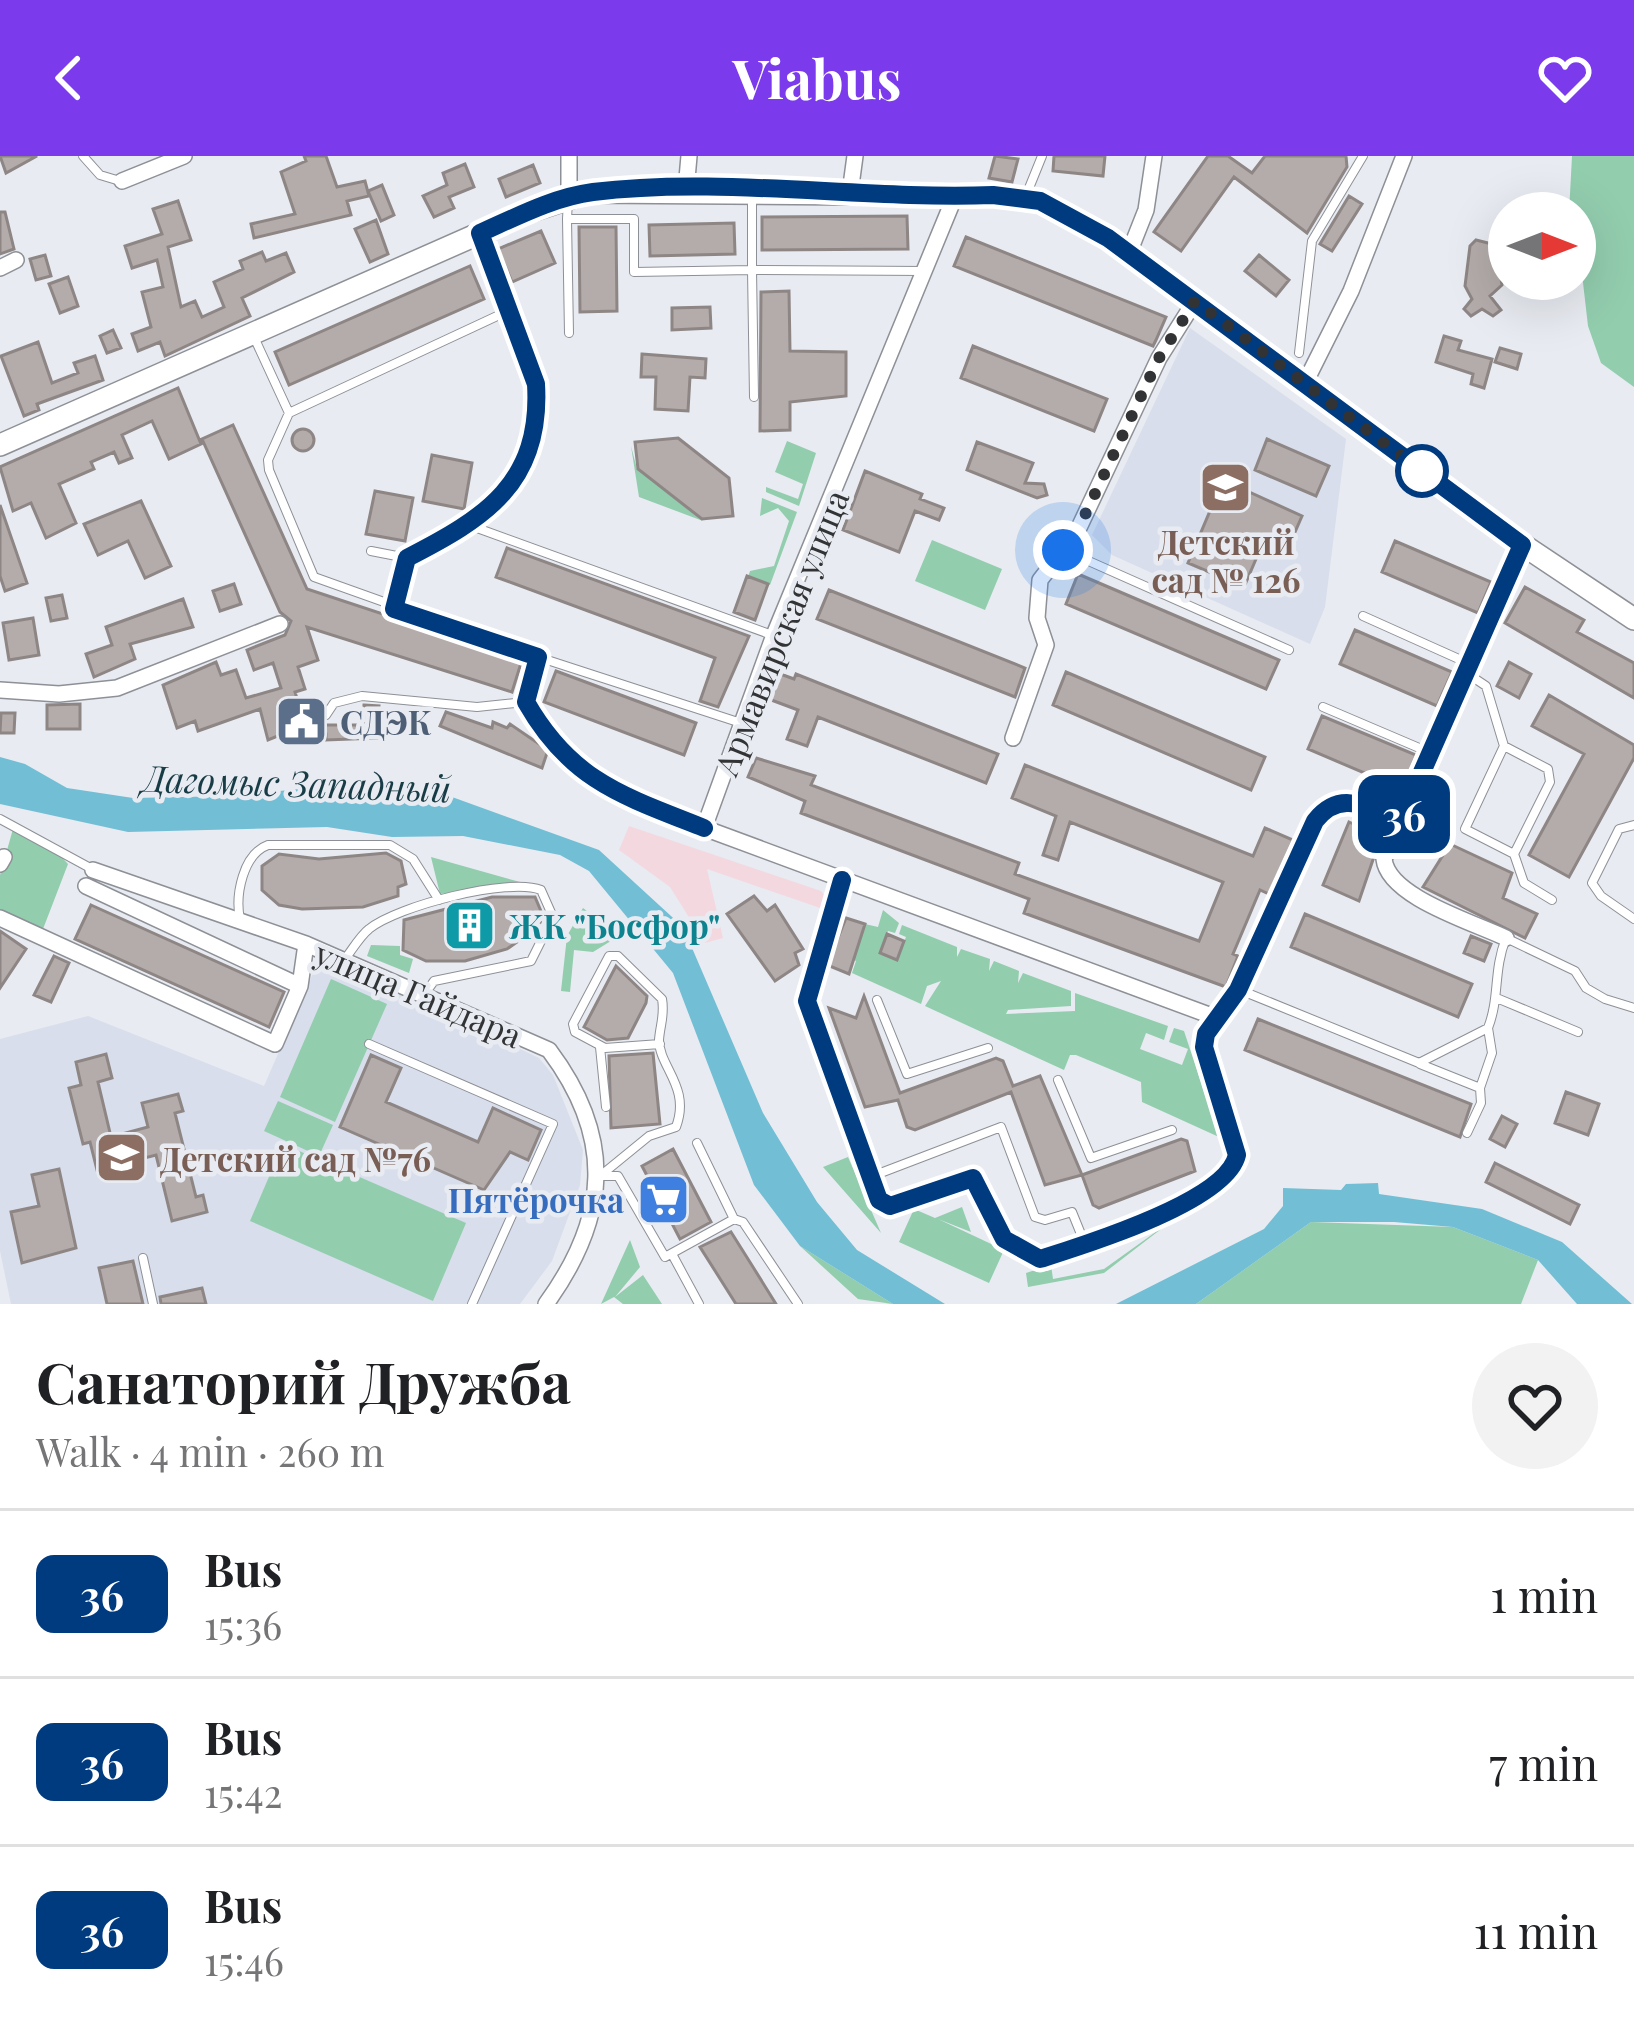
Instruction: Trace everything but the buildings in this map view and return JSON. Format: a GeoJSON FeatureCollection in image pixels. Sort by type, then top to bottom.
{"type":"FeatureCollection","features":[{"type":"Feature","properties":{"kind":"main road"},"geometry":{"type":"LineString","coordinates":[[0,445],[480,233],[568,209],[590,192],[752,191],[1025,199],[1040,201],[1129,253],[1522,545],[1634,619]]}},
{"type":"Feature","properties":{"kind":"street"},"geometry":{"type":"LineString","coordinates":[[122,181],[184,156]]}},
{"type":"Feature","properties":{"kind":"street"},"geometry":{"type":"LineString","coordinates":[[568,156],[568,209]]}},
{"type":"Feature","properties":{"kind":"street"},"geometry":{"type":"LineString","coordinates":[[686,190],[689,156]]}},
{"type":"Feature","properties":{"kind":"street"},"geometry":{"type":"LineString","coordinates":[[850,193],[855,156]]}},
{"type":"Feature","properties":{"kind":"street"},"geometry":{"type":"LineString","coordinates":[[1129,253],[1146,210],[1154,156]]}},
{"type":"Feature","properties":{"kind":"street"},"geometry":{"type":"LineString","coordinates":[[1304,385],[1351,291],[1404,156]]}},
{"type":"Feature","properties":{"kind":"street","name":"Армавирская улица"},"geometry":{"type":"LineString","coordinates":[[704,828],[773,635],[955,196]]}},
{"type":"Feature","properties":{"kind":"street"},"geometry":{"type":"LineString","coordinates":[[0,268],[16,260]]}},
{"type":"Feature","properties":{"kind":"street"},"geometry":{"type":"LineString","coordinates":[[1013,738],[1046,645],[1037,618],[1040,580],[1076,534],[1159,358],[1195,301]]}},
{"type":"Feature","properties":{"kind":"street"},"geometry":{"type":"LineString","coordinates":[[1506,938],[1394,883],[1384,859],[1522,545]]}},
{"type":"Feature","properties":{"kind":"street"},"geometry":{"type":"LineString","coordinates":[[0,690],[59,694],[117,688],[280,624]]}},
{"type":"Feature","properties":{"kind":"street"},"geometry":{"type":"LineString","coordinates":[[704,828],[1217,1018],[1238,990],[1315,821],[1328,805],[1346,800],[1400,822]]}},
{"type":"Feature","properties":{"kind":"street"},"geometry":{"type":"LineString","coordinates":[[90,878],[300,986]]}},
{"type":"Feature","properties":{"kind":"street","name":"улица Гайдара"},"geometry":{"type":"LineString","coordinates":[[90,878],[240,920],[306,944],[549,1050],[593,1139],[600,1176]]}},
{"type":"Feature","properties":{"kind":"street"},"geometry":{"type":"LineString","coordinates":[[0,918],[275,1044],[300,986],[306,944]]}},
{"type":"Feature","properties":{"kind":"street"},"geometry":{"type":"LineString","coordinates":[[545,1304],[573,1267],[600,1176]]}},
{"type":"Feature","properties":{"kind":"lane"},"geometry":{"type":"LineString","coordinates":[[83,156],[100,175],[122,181]]}},
{"type":"Feature","properties":{"kind":"lane"},"geometry":{"type":"LineString","coordinates":[[1025,199],[1042,156]]}},
{"type":"Feature","properties":{"kind":"lane"},"geometry":{"type":"LineString","coordinates":[[1299,353],[1312,241],[1364,156]]}},
{"type":"Feature","properties":{"kind":"lane"},"geometry":{"type":"LineString","coordinates":[[752,191],[754,397]]}},
{"type":"Feature","properties":{"kind":"lane"},"geometry":{"type":"LineString","coordinates":[[568,333],[568,209],[634,219],[634,272],[927,271]]}},
{"type":"Feature","properties":{"kind":"lane"},"geometry":{"type":"LineString","coordinates":[[371,551],[407,558],[489,512],[516,483],[538,411],[536,384],[480,233]]}},
{"type":"Feature","properties":{"kind":"lane"},"geometry":{"type":"LineString","coordinates":[[510,310],[289,413],[268,460],[269,470],[314,578],[394,609],[741,723]]}},
{"type":"Feature","properties":{"kind":"lane"},"geometry":{"type":"LineString","coordinates":[[252,333],[289,413]]}},
{"type":"Feature","properties":{"kind":"lane"},"geometry":{"type":"LineString","coordinates":[[466,524],[773,635]]}},
{"type":"Feature","properties":{"kind":"lane"},"geometry":{"type":"LineString","coordinates":[[1063,550],[1289,650]]}},
{"type":"Feature","properties":{"kind":"lane"},"geometry":{"type":"LineString","coordinates":[[394,609],[407,558]]}},
{"type":"Feature","properties":{"kind":"lane"},"geometry":{"type":"LineString","coordinates":[[1363,616],[1468,669],[1486,686],[1504,746],[1465,829],[1514,854],[1524,883],[1552,900]]}},
{"type":"Feature","properties":{"kind":"lane"},"geometry":{"type":"LineString","coordinates":[[538,657],[526,702],[564,760],[603,787],[704,828]]}},
{"type":"Feature","properties":{"kind":"lane"},"geometry":{"type":"LineString","coordinates":[[326,715],[334,703],[362,696],[452,706],[526,702]]}},
{"type":"Feature","properties":{"kind":"lane"},"geometry":{"type":"LineString","coordinates":[[1323,707],[1431,753]]}},
{"type":"Feature","properties":{"kind":"lane"},"geometry":{"type":"LineString","coordinates":[[1504,746],[1548,769],[1550,782],[1514,854]]}},
{"type":"Feature","properties":{"kind":"lane"},"geometry":{"type":"LineString","coordinates":[[0,819],[90,878]]}},
{"type":"Feature","properties":{"kind":"lane"},"geometry":{"type":"LineString","coordinates":[[1634,825],[1619,829],[1592,883],[1600,896],[1634,919]]}},
{"type":"Feature","properties":{"kind":"lane"},"geometry":{"type":"LineString","coordinates":[[240,920],[236,893],[256,851],[268,845],[390,845],[413,859],[439,900]]}},
{"type":"Feature","properties":{"kind":"lane"},"geometry":{"type":"LineString","coordinates":[[842,880],[807,1001],[879,1200],[890,1206],[973,1178],[1004,1239],[1040,1259],[1186,1202],[1234,1166],[1233,1132],[1204,1047],[1217,1018]]}},
{"type":"Feature","properties":{"kind":"lane"},"geometry":{"type":"LineString","coordinates":[[344,960],[369,928],[439,900],[524,885],[542,890],[553,917],[531,961],[434,981],[424,995]]}},
{"type":"Feature","properties":{"kind":"lane"},"geometry":{"type":"LineString","coordinates":[[1468,1133],[1492,1053],[1488,1028],[1499,999],[1494,968],[1506,938],[1575,971],[1586,988],[1604,999],[1634,1008]]}},
{"type":"Feature","properties":{"kind":"lane"},"geometry":{"type":"LineString","coordinates":[[600,1176],[649,1136],[680,1122],[676,1077],[660,1045],[664,1014],[658,992],[612,955],[573,1024],[577,1035],[600,1047],[660,1045]]}},
{"type":"Feature","properties":{"kind":"lane"},"geometry":{"type":"LineString","coordinates":[[1238,990],[1480,1088]]}},
{"type":"Feature","properties":{"kind":"lane"},"geometry":{"type":"LineString","coordinates":[[1499,999],[1578,1032]]}},
{"type":"Feature","properties":{"kind":"lane"},"geometry":{"type":"LineString","coordinates":[[877,1000],[907,1074],[988,1048]]}},
{"type":"Feature","properties":{"kind":"lane"},"geometry":{"type":"LineString","coordinates":[[1419,1064],[1488,1028]]}},
{"type":"Feature","properties":{"kind":"lane"},"geometry":{"type":"LineString","coordinates":[[369,1044],[553,1124],[472,1304]]}},
{"type":"Feature","properties":{"kind":"lane"},"geometry":{"type":"LineString","coordinates":[[600,1047],[606,1107]]}},
{"type":"Feature","properties":{"kind":"lane"},"geometry":{"type":"LineString","coordinates":[[1058,1080],[1091,1158],[1172,1130]]}},
{"type":"Feature","properties":{"kind":"lane"},"geometry":{"type":"LineString","coordinates":[[870,1177],[1001,1126],[1037,1220],[1072,1212],[1085,1244]]}},
{"type":"Feature","properties":{"kind":"lane"},"geometry":{"type":"LineString","coordinates":[[697,1143],[734,1220]]}},
{"type":"Feature","properties":{"kind":"lane"},"geometry":{"type":"LineString","coordinates":[[600,1176],[618,1176],[665,1257],[734,1220],[743,1222],[798,1304]]}},
{"type":"Feature","properties":{"kind":"lane"},"geometry":{"type":"LineString","coordinates":[[672,1253],[699,1304]]}},
{"type":"Feature","properties":{"kind":"lane"},"geometry":{"type":"LineString","coordinates":[[143,1258],[153,1304]]}},
{"type":"Feature","properties":{"kind":"shaded area","name":"Детский сад № 126"},"geometry":{"type":"Polygon","coordinates":[[[1190,328],[1346,439],[1325,607],[1310,644],[1112,555],[1092,535],[1190,328]]]}},
{"type":"Feature","properties":{"kind":"shaded area"},"geometry":{"type":"Polygon","coordinates":[[[629,826],[821,891],[827,898],[826,910],[707,869],[723,938],[705,943],[670,887],[619,850],[629,826]]]}},
{"type":"Feature","properties":{"kind":"shaded area"},"geometry":{"type":"Polygon","coordinates":[[[321,955],[539,1058],[553,1075],[583,1150],[580,1185],[552,1261],[520,1304],[11,1304],[0,1251],[0,1039],[88,1016],[264,1086],[321,955]]]}},
{"type":"Feature","properties":{"kind":"green space"},"geometry":{"type":"Polygon","coordinates":[[[1572,156],[1634,156],[1634,387],[1601,363],[1588,326],[1585,300],[1596,300],[1596,192],[1570,192],[1572,156]]]}},
{"type":"Feature","properties":{"kind":"green space"},"geometry":{"type":"Polygon","coordinates":[[[787,441],[816,453],[799,506],[766,492],[766,487],[798,499],[803,484],[775,472],[787,441]]]}},
{"type":"Feature","properties":{"kind":"green space"},"geometry":{"type":"Polygon","coordinates":[[[631,446],[637,469],[703,521],[639,497],[631,446]]]}},
{"type":"Feature","properties":{"kind":"green space"},"geometry":{"type":"Polygon","coordinates":[[[762,498],[797,512],[770,585],[748,577],[750,571],[774,566],[789,521],[778,508],[760,516],[762,498]]]}},
{"type":"Feature","properties":{"kind":"green space"},"geometry":{"type":"Polygon","coordinates":[[[932,540],[1002,569],[985,610],[915,581],[932,540]]]}},
{"type":"Feature","properties":{"kind":"green space"},"geometry":{"type":"Polygon","coordinates":[[[13,829],[53,848],[68,864],[43,929],[0,909],[0,875],[13,829]]]}},
{"type":"Feature","properties":{"kind":"green space"},"geometry":{"type":"Polygon","coordinates":[[[431,857],[520,882],[440,894],[431,857]]]}},
{"type":"Feature","properties":{"kind":"green space"},"geometry":{"type":"Polygon","coordinates":[[[583,908],[619,936],[593,952],[574,950],[570,992],[561,991],[567,936],[583,908]]]}},
{"type":"Feature","properties":{"kind":"green space"},"geometry":{"type":"Polygon","coordinates":[[[883,910],[899,923],[895,933],[888,931],[880,954],[897,959],[906,937],[899,934],[902,925],[957,947],[957,957],[961,949],[990,959],[989,971],[994,961],[1019,971],[1018,983],[1023,973],[1071,991],[1071,1006],[1008,1010],[1006,1014],[1075,1011],[1075,993],[1168,1026],[1164,1040],[1146,1033],[1140,1049],[1182,1065],[1188,1049],[1169,1042],[1174,1028],[1184,1031],[1219,1137],[1142,1102],[1141,1082],[1076,1055],[1070,1055],[1064,1070],[925,1006],[941,981],[927,986],[921,1004],[852,973],[856,961],[833,951],[839,934],[859,940],[865,924],[878,927],[883,910]]]}},
{"type":"Feature","properties":{"kind":"green space"},"geometry":{"type":"Polygon","coordinates":[[[371,945],[400,946],[400,955],[413,959],[409,973],[367,956],[371,945]]]}},
{"type":"Feature","properties":{"kind":"green space"},"geometry":{"type":"Polygon","coordinates":[[[331,979],[387,1004],[335,1122],[280,1097],[331,979]]]}},
{"type":"Feature","properties":{"kind":"green space"},"geometry":{"type":"Polygon","coordinates":[[[278,1101],[333,1125],[319,1156],[264,1131],[278,1101]]]}},
{"type":"Feature","properties":{"kind":"green space"},"geometry":{"type":"Polygon","coordinates":[[[283,1144],[466,1223],[433,1301],[250,1221],[283,1144]]]}},
{"type":"Feature","properties":{"kind":"green space"},"geometry":{"type":"Polygon","coordinates":[[[848,1157],[881,1233],[823,1167],[848,1157]]]}},
{"type":"Feature","properties":{"kind":"green space"},"geometry":{"type":"Polygon","coordinates":[[[962,1207],[971,1232],[938,1219],[1004,1250],[989,1283],[899,1242],[914,1209],[935,1218],[962,1207]]]}},
{"type":"Feature","properties":{"kind":"green space"},"geometry":{"type":"Polygon","coordinates":[[[1178,1216],[1104,1273],[1028,1287],[1026,1273],[1051,1265],[1053,1279],[1104,1269],[1178,1216]]]}},
{"type":"Feature","properties":{"kind":"green space"},"geometry":{"type":"Polygon","coordinates":[[[1311,1222],[1453,1227],[1538,1260],[1521,1304],[1196,1304],[1311,1222]]]}},
{"type":"Feature","properties":{"kind":"green space"},"geometry":{"type":"Polygon","coordinates":[[[630,1240],[640,1267],[615,1297],[643,1275],[662,1304],[623,1304],[614,1297],[601,1304],[630,1240]]]}},
{"type":"Feature","properties":{"kind":"green space"},"geometry":{"type":"Polygon","coordinates":[[[800,1246],[893,1304],[858,1299],[800,1246]]]}},
{"type":"Feature","properties":{"kind":"water"},"geometry":{"type":"Polygon","coordinates":[[[0,757],[25,764],[67,788],[133,798],[230,796],[340,785],[362,792],[441,793],[599,850],[683,927],[763,1113],[817,1202],[857,1250],[945,1304],[893,1304],[800,1246],[754,1185],[673,973],[589,871],[560,855],[463,836],[392,837],[327,827],[128,832],[0,804],[0,757]]]}},
{"type":"Feature","properties":{"kind":"water"},"geometry":{"type":"Polygon","coordinates":[[[1378,1183],[1379,1194],[1482,1209],[1562,1242],[1632,1304],[1577,1304],[1538,1260],[1453,1227],[1311,1222],[1196,1304],[1116,1304],[1264,1229],[1283,1206],[1283,1188],[1341,1190],[1346,1184],[1378,1183]]]}},
{"type":"Feature","properties":{"kind":"bus line","name":"36"},"geometry":{"type":"LineString","coordinates":[[704,828],[603,787],[564,760],[526,702],[538,657],[394,609],[407,558],[489,512],[516,483],[538,411],[536,384],[480,233],[545,206],[590,192],[652,190],[993,195],[1040,201],[1108,238],[1522,545],[1400,822],[1346,800],[1328,805],[1315,821],[1238,990],[1206,1034],[1204,1047],[1237,1155],[1222,1180],[1186,1202],[1040,1259],[1004,1239],[982,1187],[973,1178],[964,1177],[890,1206],[883,1204],[807,1001],[842,880]]}},
{"type":"Feature","properties":{"kind":"place","name":"Детский сад № 126"},"geometry":{"type":"Point","coordinates":[1226,487]}},
{"type":"Feature","properties":{"kind":"place","name":"СДЭК"},"geometry":{"type":"Point","coordinates":[301,721]}},
{"type":"Feature","properties":{"kind":"place","name":"ЖК \"Босфор\""},"geometry":{"type":"Point","coordinates":[470,925]}},
{"type":"Feature","properties":{"kind":"place","name":"Детский сад №76"},"geometry":{"type":"Point","coordinates":[121,1158]}},
{"type":"Feature","properties":{"kind":"place","name":"Пятёрочка"},"geometry":{"type":"Point","coordinates":[663,1199]}},
{"type":"Feature","properties":{"kind":"route"},"geometry":{"type":"LineString","coordinates":[[1063,550],[1076,534],[1159,358],[1195,301],[1436,482],[1422,471]]}},
{"type":"Feature","properties":{"kind":"water label","name":"Дагомыс Западный"},"geometry":{"type":"Point","coordinates":[297,782]}}]}
